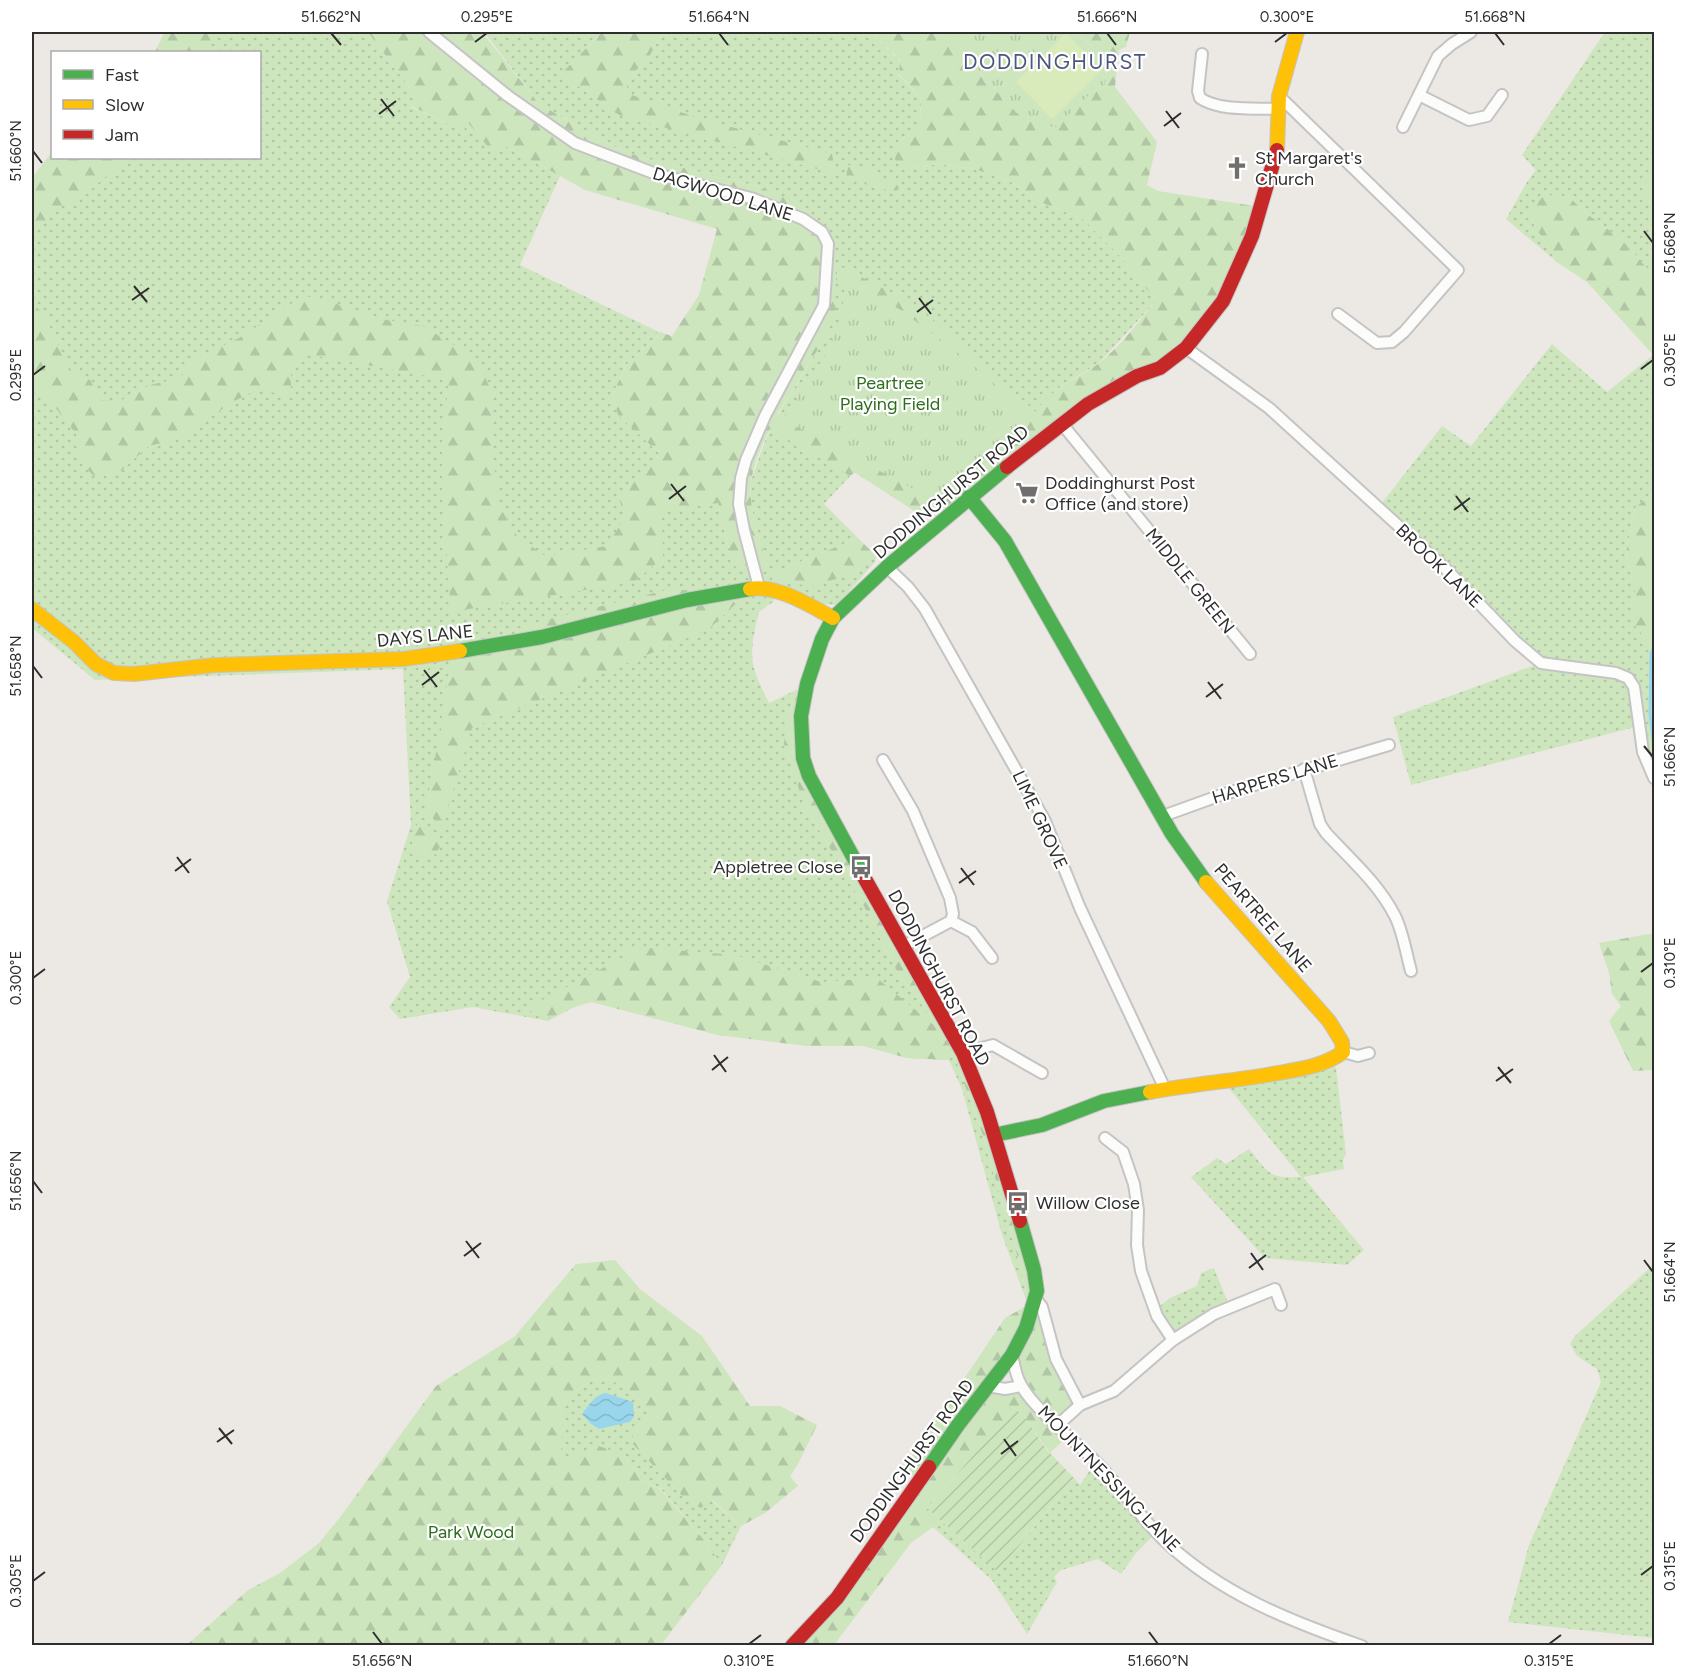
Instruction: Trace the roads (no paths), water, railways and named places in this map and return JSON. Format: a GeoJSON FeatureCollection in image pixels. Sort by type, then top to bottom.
{"type":"FeatureCollection","features":[{"type":"Feature","properties":{"kind":"street","name":"DAGWOOD LANE"},"geometry":{"type":"LineString","coordinates":[[429,32],[508,96],[575,143],[656,174],[751,198],[803,219],[822,231],[828,244],[824,305],[765,416],[746,460],[741,478],[739,504],[759,587]]}},
{"type":"Feature","properties":{"kind":"street","name":"DODDINGHURST ROAD"},"geometry":{"type":"LineString","coordinates":[[792,1646],[837,1598],[1012,1355],[1026,1328],[1037,1291],[1034,1270],[987,1112],[963,1053],[815,788],[803,758],[801,716],[807,684],[822,639],[833,618],[887,567],[969,497],[1062,424],[1118,386],[1160,368],[1186,348],[1223,301],[1252,236],[1277,151],[1278,103],[1297,32]]}},
{"type":"Feature","properties":{"kind":"street"},"geometry":{"type":"LineString","coordinates":[[1404,127],[1438,56],[1471,32]]}},
{"type":"Feature","properties":{"kind":"street"},"geometry":{"type":"LineString","coordinates":[[1202,54],[1198,91],[1200,98],[1206,103],[1217,106],[1278,103],[1458,270],[1404,332],[1392,342],[1377,343],[1338,314]]}},
{"type":"Feature","properties":{"kind":"street"},"geometry":{"type":"LineString","coordinates":[[1419,95],[1469,120],[1486,116],[1502,95]]}},
{"type":"Feature","properties":{"kind":"street","name":"BROOK LANE"},"geometry":{"type":"LineString","coordinates":[[1186,348],[1269,408],[1448,571],[1515,641],[1541,663],[1616,673],[1628,678],[1634,687],[1643,752],[1654,778]]}},
{"type":"Feature","properties":{"kind":"street","name":"MIDDLE GREEN"},"geometry":{"type":"LineString","coordinates":[[1062,424],[1250,654]]}},
{"type":"Feature","properties":{"kind":"street","name":"PEARTREE LANE"},"geometry":{"type":"LineString","coordinates":[[969,497],[1005,541],[1172,834],[1208,884],[1329,1020],[1342,1042],[1343,1052]]}},
{"type":"Feature","properties":{"kind":"street","name":"LIME GROVE"},"geometry":{"type":"LineString","coordinates":[[887,567],[908,587],[925,609],[1039,810],[1080,908],[1165,1089]]}},
{"type":"Feature","properties":{"kind":"street","name":"DAYS LANE"},"geometry":{"type":"LineString","coordinates":[[32,609],[74,642],[96,664],[114,673],[134,674],[214,665],[403,659],[445,654],[542,637],[687,600],[759,587],[798,599],[833,618]]}},
{"type":"Feature","properties":{"kind":"street","name":"HARPERS LANE"},"geometry":{"type":"LineString","coordinates":[[1163,816],[1221,795],[1389,745]]}},
{"type":"Feature","properties":{"kind":"street"},"geometry":{"type":"LineString","coordinates":[[883,760],[913,811],[950,898],[953,914],[951,921],[902,947]]}},
{"type":"Feature","properties":{"kind":"street"},"geometry":{"type":"LineString","coordinates":[[1304,769],[1320,824],[1381,893],[1396,918],[1411,971]]}},
{"type":"Feature","properties":{"kind":"street"},"geometry":{"type":"LineString","coordinates":[[951,921],[972,932],[992,957]]}},
{"type":"Feature","properties":{"kind":"street"},"geometry":{"type":"LineString","coordinates":[[963,1053],[993,1045],[1042,1073]]}},
{"type":"Feature","properties":{"kind":"street"},"geometry":{"type":"LineString","coordinates":[[994,1135],[1042,1125],[1104,1101],[1165,1089],[1233,1081],[1310,1068],[1331,1061],[1343,1052],[1358,1056],[1370,1053]]}},
{"type":"Feature","properties":{"kind":"street"},"geometry":{"type":"LineString","coordinates":[[1105,1138],[1123,1152],[1134,1184],[1138,1210],[1137,1245],[1141,1270],[1157,1316],[1173,1341]]}},
{"type":"Feature","properties":{"kind":"street"},"geometry":{"type":"LineString","coordinates":[[1058,1425],[1080,1405],[1114,1391],[1173,1341],[1214,1314],[1275,1289],[1281,1305]]}},
{"type":"Feature","properties":{"kind":"street","name":"MOUNTNESSING LANE"},"geometry":{"type":"LineString","coordinates":[[1036,1299],[1042,1307],[1056,1359],[1080,1405]]}},
{"type":"Feature","properties":{"kind":"street","name":"MOUNTNESSING LANE"},"geometry":{"type":"LineString","coordinates":[[1012,1355],[1021,1386],[1096,1461],[1165,1541],[1210,1577],[1265,1608],[1307,1627],[1362,1646]]}},
{"type":"Feature","properties":{"kind":"street"},"geometry":{"type":"LineString","coordinates":[[988,1386],[1005,1389],[1021,1386]]}},
{"type":"Feature","properties":{"kind":"water"},"geometry":{"type":"Polygon","coordinates":[[[606,1393],[633,1402],[634,1416],[630,1422],[599,1429],[582,1414],[595,1398],[606,1393]]]}},
{"type":"Feature","properties":{"kind":"waterway"},"geometry":{"type":"LineString","coordinates":[[1654,646],[1651,654],[1650,715],[1654,747]]}},
{"type":"Feature","properties":{"kind":"place","name":"St Margaret's Church"},"geometry":{"type":"Point","coordinates":[1237,168]}},
{"type":"Feature","properties":{"kind":"place","name":"Doddinghurst Post Office (and store)"},"geometry":{"type":"Point","coordinates":[1027,493]}},
{"type":"Feature","properties":{"kind":"place","name":"Appletree Close"},"geometry":{"type":"Point","coordinates":[861,867]}},
{"type":"Feature","properties":{"kind":"place","name":"Willow Close"},"geometry":{"type":"Point","coordinates":[1018,1203]}},
{"type":"Feature","properties":{"kind":"district","name":"DODDINGHURST"},"geometry":{"type":"Point","coordinates":[1055,62]}},
{"type":"Feature","properties":{"kind":"park label","name":"Peartree Playing Field"},"geometry":{"type":"Point","coordinates":[890,394]}},
{"type":"Feature","properties":{"kind":"park label","name":"Park Wood"},"geometry":{"type":"Point","coordinates":[471,1532]}}]}
